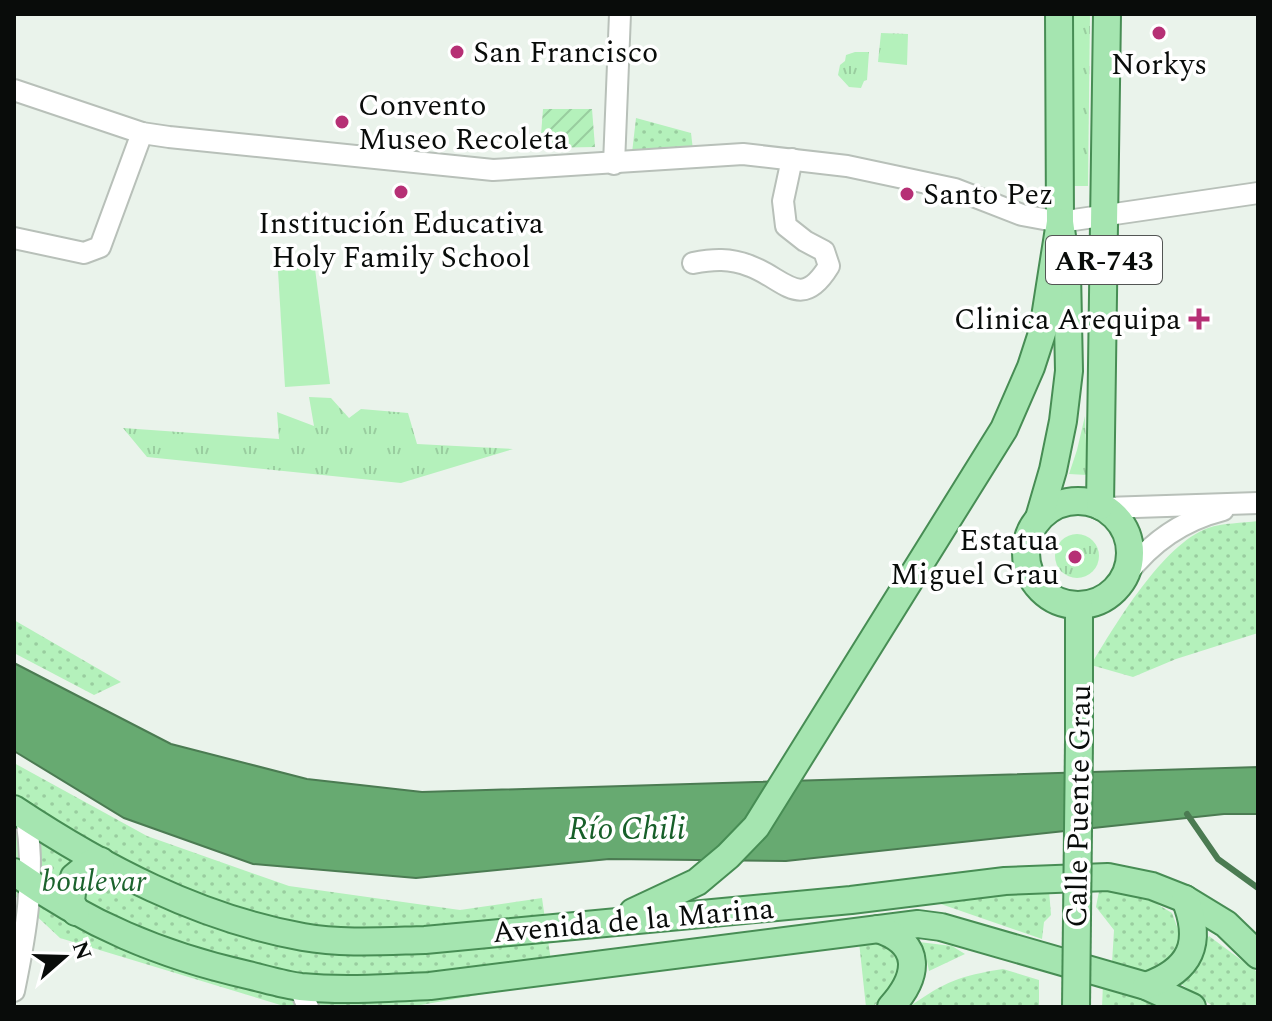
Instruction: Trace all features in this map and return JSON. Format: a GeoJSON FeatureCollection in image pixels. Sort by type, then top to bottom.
{"type":"FeatureCollection","features":[{"type":"Feature","properties":{"kind":"main road","name":"AR-743"},"geometry":{"type":"LineString","coordinates":[[1059,14],[1060,222],[1070,321],[1069,371],[1053,470],[1039,518],[1027,539],[1026,552],[1030,575],[1045,594],[1055,600],[1079,605]]}},
{"type":"Feature","properties":{"kind":"main road","name":"AR-743"},"geometry":{"type":"LineString","coordinates":[[1102,507],[1107,14]]}},
{"type":"Feature","properties":{"kind":"main road"},"geometry":{"type":"LineString","coordinates":[[585,924],[630,914],[697,882],[756,827],[1004,429],[1043,330],[1060,222]]}},
{"type":"Feature","properties":{"kind":"main road"},"geometry":{"type":"LineString","coordinates":[[1039,518],[1063,503],[1081,501],[1102,507],[1120,523],[1129,543],[1126,575],[1110,594],[1096,602],[1079,605]]}},
{"type":"Feature","properties":{"kind":"main road","name":"Calle Puente Grau"},"geometry":{"type":"LineString","coordinates":[[1076,1007],[1079,605]]}},
{"type":"Feature","properties":{"kind":"main road","name":"Avenida de la Marina"},"geometry":{"type":"LineString","coordinates":[[20,813],[137,881],[192,906],[247,924],[306,937],[370,942],[425,940],[851,900],[1050,877],[1108,877],[1152,886],[1185,899],[1226,924],[1258,955]]}},
{"type":"Feature","properties":{"kind":"main road"},"geometry":{"type":"LineString","coordinates":[[76,912],[71,901],[74,877],[91,863],[101,861]]}},
{"type":"Feature","properties":{"kind":"main road","name":"Avenida de la Marina"},"geometry":{"type":"LineString","coordinates":[[22,878],[120,935],[187,961],[303,997],[367,989],[430,986],[918,924],[941,927],[1146,986],[1192,1007]]}},
{"type":"Feature","properties":{"kind":"main road"},"geometry":{"type":"LineString","coordinates":[[1146,986],[1168,978],[1184,963],[1193,942],[1193,920],[1185,899]]}},
{"type":"Feature","properties":{"kind":"main road"},"geometry":{"type":"LineString","coordinates":[[878,929],[899,938],[911,957],[911,980],[891,1007]]}},
{"type":"Feature","properties":{"kind":"street"},"geometry":{"type":"LineString","coordinates":[[614,164],[620,14]]}},
{"type":"Feature","properties":{"kind":"street"},"geometry":{"type":"LineString","coordinates":[[14,90],[142,133],[493,170],[743,154],[792,159],[847,166],[955,189],[1022,215],[1060,222],[1258,193]]}},
{"type":"Feature","properties":{"kind":"street"},"geometry":{"type":"LineString","coordinates":[[14,238],[84,253],[100,247],[142,133]]}},
{"type":"Feature","properties":{"kind":"street"},"geometry":{"type":"LineString","coordinates":[[693,263],[718,259],[739,262],[794,290],[809,289],[819,282],[829,266],[824,251],[786,226],[783,201],[792,159]]}},
{"type":"Feature","properties":{"kind":"street"},"geometry":{"type":"LineString","coordinates":[[1102,507],[1254,503]]}},
{"type":"Feature","properties":{"kind":"street"},"geometry":{"type":"LineString","coordinates":[[1126,575],[1144,552],[1178,527],[1207,515],[1254,503]]}},
{"type":"Feature","properties":{"kind":"street"},"geometry":{"type":"LineString","coordinates":[[14,991],[23,946],[20,813]]}},
{"type":"Feature","properties":{"kind":"green space"},"geometry":{"type":"Polygon","coordinates":[[[1073,14],[1090,14],[1088,186],[1073,186],[1073,14]]]}},
{"type":"Feature","properties":{"kind":"green space"},"geometry":{"type":"Polygon","coordinates":[[[881,33],[908,34],[907,65],[878,62],[881,33]]]}},
{"type":"Feature","properties":{"kind":"green space"},"geometry":{"type":"Polygon","coordinates":[[[869,52],[867,80],[861,88],[849,87],[838,75],[846,55],[869,52]]]}},
{"type":"Feature","properties":{"kind":"green space"},"geometry":{"type":"Polygon","coordinates":[[[543,109],[592,109],[595,147],[540,148],[543,109]]]}},
{"type":"Feature","properties":{"kind":"green space"},"geometry":{"type":"Polygon","coordinates":[[[636,118],[691,133],[693,150],[632,153],[636,118]]]}},
{"type":"Feature","properties":{"kind":"green space"},"geometry":{"type":"Polygon","coordinates":[[[314,261],[330,384],[285,387],[278,271],[314,261]]]}},
{"type":"Feature","properties":{"kind":"green space"},"geometry":{"type":"Polygon","coordinates":[[[309,397],[331,398],[349,418],[361,409],[408,413],[417,444],[513,449],[401,483],[147,457],[123,428],[279,439],[277,412],[314,426],[309,397]]]}},
{"type":"Feature","properties":{"kind":"green space"},"geometry":{"type":"Polygon","coordinates":[[[1085,416],[1087,475],[1069,474],[1077,450],[1085,416]]]}},
{"type":"Feature","properties":{"kind":"green space"},"geometry":{"type":"Polygon","coordinates":[[[1258,521],[1258,633],[1176,659],[1133,677],[1091,665],[1142,588],[1174,551],[1208,528],[1258,521]]]}},
{"type":"Feature","properties":{"kind":"green space"},"geometry":{"type":"Polygon","coordinates":[[[1077,534],[1093,540],[1099,556],[1093,572],[1077,578],[1061,572],[1055,556],[1061,540],[1077,534]]]}},
{"type":"Feature","properties":{"kind":"green space"},"geometry":{"type":"Polygon","coordinates":[[[14,620],[121,682],[94,695],[14,653],[14,620]]]}},
{"type":"Feature","properties":{"kind":"green space","name":"boulevar"},"geometry":{"type":"Polygon","coordinates":[[[14,763],[147,836],[289,886],[460,910],[542,898],[554,982],[409,1007],[287,1007],[60,938],[14,895],[14,763]]]}},
{"type":"Feature","properties":{"kind":"green space"},"geometry":{"type":"Polygon","coordinates":[[[1100,886],[1137,892],[1172,913],[1182,940],[1167,970],[1149,977],[1112,963],[1114,930],[1096,907],[1100,886]]]}},
{"type":"Feature","properties":{"kind":"green space"},"geometry":{"type":"Polygon","coordinates":[[[1049,890],[1051,915],[1044,922],[1042,939],[935,902],[997,893],[1049,890]]]}},
{"type":"Feature","properties":{"kind":"green space"},"geometry":{"type":"Polygon","coordinates":[[[1209,936],[1256,971],[1258,1007],[1214,1007],[1181,984],[1209,936]]]}},
{"type":"Feature","properties":{"kind":"green space"},"geometry":{"type":"Polygon","coordinates":[[[881,939],[902,952],[895,983],[873,1007],[866,1007],[859,942],[881,939]]]}},
{"type":"Feature","properties":{"kind":"green space"},"geometry":{"type":"Polygon","coordinates":[[[919,942],[952,946],[965,954],[929,971],[925,952],[919,942]]]}},
{"type":"Feature","properties":{"kind":"green space"},"geometry":{"type":"Polygon","coordinates":[[[1003,969],[1039,980],[1039,1007],[909,1007],[953,981],[1003,969]]]}},
{"type":"Feature","properties":{"kind":"green space"},"geometry":{"type":"Polygon","coordinates":[[[1103,984],[1167,1007],[1102,1007],[1103,984]]]}},
{"type":"Feature","properties":{"kind":"water","name":"Río Chili"},"geometry":{"type":"Polygon","coordinates":[[[14,663],[171,744],[307,779],[422,792],[1258,767],[1258,814],[1224,814],[786,861],[609,859],[416,878],[253,864],[124,818],[14,751],[14,663]]]}},
{"type":"Feature","properties":{"kind":"waterway"},"geometry":{"type":"LineString","coordinates":[[1187,814],[1218,859],[1258,888]]}},
{"type":"Feature","properties":{"kind":"place","name":"Norkys"},"geometry":{"type":"Point","coordinates":[1159,33]}},
{"type":"Feature","properties":{"kind":"place","name":"San Francisco"},"geometry":{"type":"Point","coordinates":[457,52]}},
{"type":"Feature","properties":{"kind":"place","name":"Convento Museo Recoleta"},"geometry":{"type":"Point","coordinates":[342,122]}},
{"type":"Feature","properties":{"kind":"place","name":"Institución Educativa Holy Family School"},"geometry":{"type":"Point","coordinates":[401,192]}},
{"type":"Feature","properties":{"kind":"place","name":"Santo Pez"},"geometry":{"type":"Point","coordinates":[907,194]}},
{"type":"Feature","properties":{"kind":"place","name":"Clinica Arequipa"},"geometry":{"type":"Point","coordinates":[1199,319]}},
{"type":"Feature","properties":{"kind":"place","name":"Estatua Miguel Grau"},"geometry":{"type":"Point","coordinates":[1075,557]}}]}
